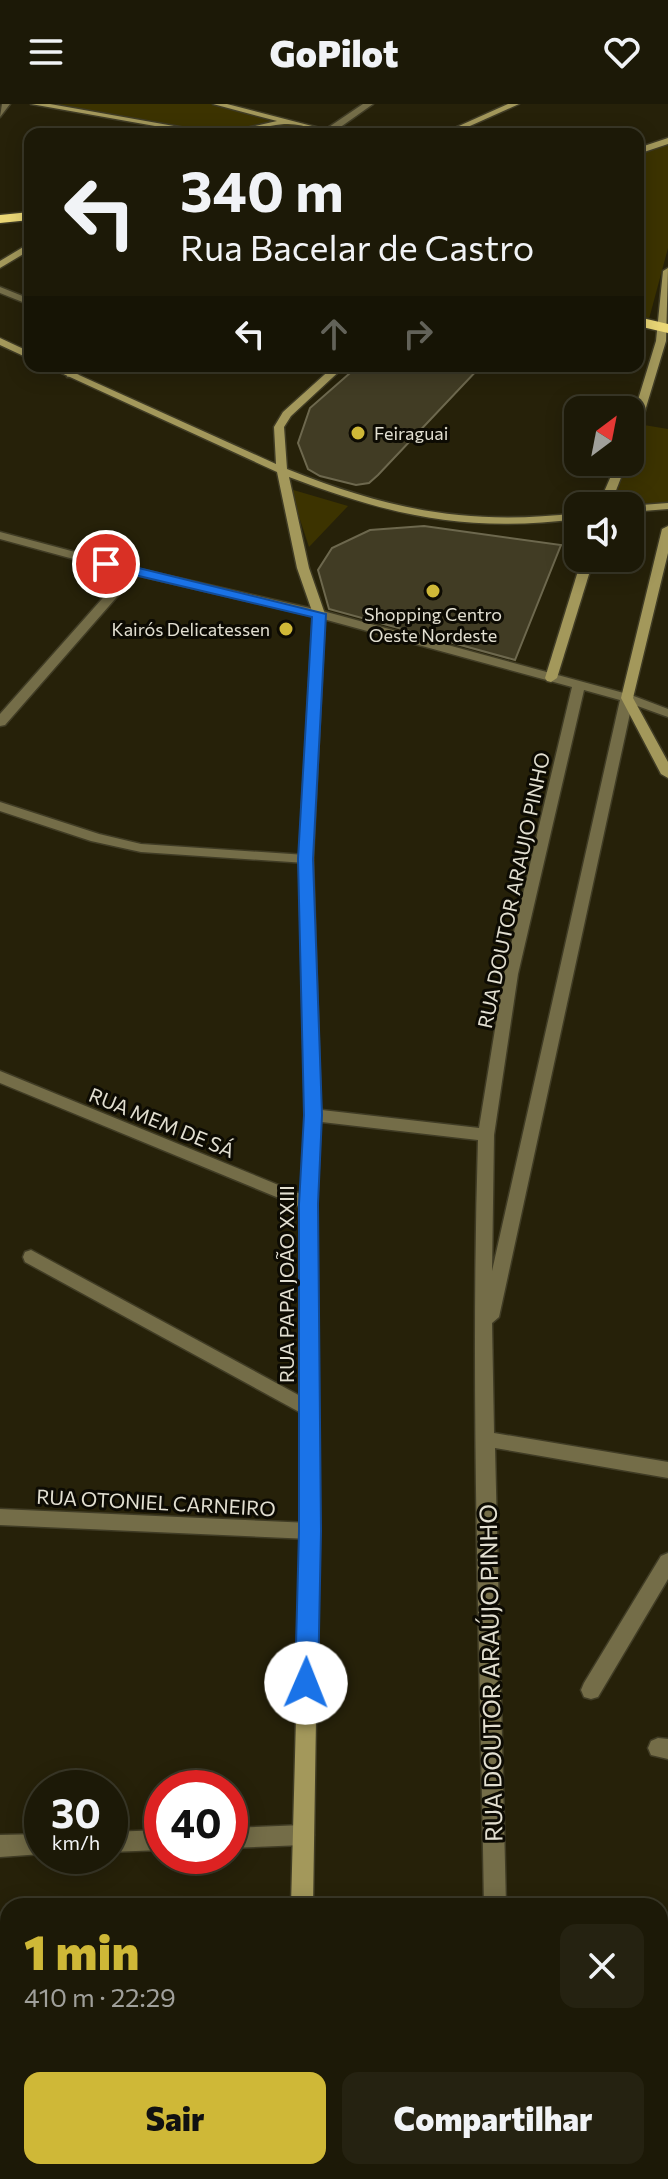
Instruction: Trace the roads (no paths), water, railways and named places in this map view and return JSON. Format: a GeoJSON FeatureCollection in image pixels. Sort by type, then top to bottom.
{"type":"FeatureCollection","features":[{"type":"Feature","properties":{"kind":"highway"},"geometry":{"type":"LineString","coordinates":[[0,208],[24,206]]}},
{"type":"Feature","properties":{"kind":"highway"},"geometry":{"type":"LineString","coordinates":[[0,219],[24,217]]}},
{"type":"Feature","properties":{"kind":"highway"},"geometry":{"type":"LineString","coordinates":[[644,324],[664,335]]}},
{"type":"Feature","properties":{"kind":"street"},"geometry":{"type":"LineString","coordinates":[[0,115],[6,104]]}},
{"type":"Feature","properties":{"kind":"street"},"geometry":{"type":"LineString","coordinates":[[35,104],[179,128]]}},
{"type":"Feature","properties":{"kind":"street"},"geometry":{"type":"LineString","coordinates":[[217,104],[316,128]]}},
{"type":"Feature","properties":{"kind":"street"},"geometry":{"type":"LineString","coordinates":[[340,128],[369,104]]}},
{"type":"Feature","properties":{"kind":"street"},"geometry":{"type":"LineString","coordinates":[[459,128],[515,104]]}},
{"type":"Feature","properties":{"kind":"street"},"geometry":{"type":"LineString","coordinates":[[241,128],[242,110]]}},
{"type":"Feature","properties":{"kind":"street"},"geometry":{"type":"LineString","coordinates":[[247,128],[291,121]]}},
{"type":"Feature","properties":{"kind":"street"},"geometry":{"type":"LineString","coordinates":[[644,149],[668,141]]}},
{"type":"Feature","properties":{"kind":"street"},"geometry":{"type":"LineString","coordinates":[[0,265],[24,250]]}},
{"type":"Feature","properties":{"kind":"street"},"geometry":{"type":"LineString","coordinates":[[644,399],[664,335],[668,271]]}},
{"type":"Feature","properties":{"kind":"street"},"geometry":{"type":"LineString","coordinates":[[0,290],[24,300]]}},
{"type":"Feature","properties":{"kind":"street"},"geometry":{"type":"LineString","coordinates":[[0,341],[24,353]]}},
{"type":"Feature","properties":{"kind":"street"},"geometry":{"type":"LineString","coordinates":[[0,352],[11,346],[24,345]]}},
{"type":"Feature","properties":{"kind":"street"},"geometry":{"type":"LineString","coordinates":[[64,372],[282,472],[368,503],[487,523],[564,519]]}},
{"type":"Feature","properties":{"kind":"street"},"geometry":{"type":"LineString","coordinates":[[71,375],[76,372]]}},
{"type":"Feature","properties":{"kind":"street"},"geometry":{"type":"LineString","coordinates":[[319,614],[303,568],[282,472],[282,420],[334,372]]}},
{"type":"Feature","properties":{"kind":"street"},"geometry":{"type":"LineString","coordinates":[[644,508],[668,506]]}},
{"type":"Feature","properties":{"kind":"street"},"geometry":{"type":"LineString","coordinates":[[668,529],[627,698],[668,774]]}},
{"type":"Feature","properties":{"kind":"street"},"geometry":{"type":"LineString","coordinates":[[0,535],[133,571],[319,614],[627,698],[668,713]]}},
{"type":"Feature","properties":{"kind":"street"},"geometry":{"type":"LineString","coordinates":[[0,722],[133,571]]}},
{"type":"Feature","properties":{"kind":"street"},"geometry":{"type":"LineString","coordinates":[[551,678],[584,572]]}},
{"type":"Feature","properties":{"kind":"street","name":"RUA PAPA JOÃO XXIII"},"geometry":{"type":"LineString","coordinates":[[302,1898],[310,1531],[309,1204],[313,1115],[306,859],[319,614]]}},
{"type":"Feature","properties":{"kind":"street","name":"RUA DOUTOR ARAUJO PINHO"},"geometry":{"type":"LineString","coordinates":[[485,1439],[486,1135],[511,974],[579,685]]}},
{"type":"Feature","properties":{"kind":"street","name":"RUA DOUTOR ARAUJO PINHO"},"geometry":{"type":"LineString","coordinates":[[484,1344],[627,698]]}},
{"type":"Feature","properties":{"kind":"street"},"geometry":{"type":"LineString","coordinates":[[0,806],[96,838],[156,851],[306,859]]}},
{"type":"Feature","properties":{"kind":"street","name":"RUA MEM DE SÁ"},"geometry":{"type":"LineString","coordinates":[[0,1077],[309,1204]]}},
{"type":"Feature","properties":{"kind":"street"},"geometry":{"type":"LineString","coordinates":[[313,1115],[486,1135]]}},
{"type":"Feature","properties":{"kind":"street"},"geometry":{"type":"LineString","coordinates":[[31,1257],[309,1409]]}},
{"type":"Feature","properties":{"kind":"street"},"geometry":{"type":"LineString","coordinates":[[485,1439],[668,1470]]}},
{"type":"Feature","properties":{"kind":"street","name":"RUA DOUTOR ARAÚJO PINHO"},"geometry":{"type":"LineString","coordinates":[[485,1439],[495,1898]]}},
{"type":"Feature","properties":{"kind":"street","name":"RUA OTONIEL CARNEIRO"},"geometry":{"type":"LineString","coordinates":[[0,1517],[310,1531]]}},
{"type":"Feature","properties":{"kind":"street"},"geometry":{"type":"LineString","coordinates":[[591,1690],[668,1562]]}},
{"type":"Feature","properties":{"kind":"street"},"geometry":{"type":"LineString","coordinates":[[248,1837],[303,1835]]}},
{"type":"Feature","properties":{"kind":"street"},"geometry":{"type":"LineString","coordinates":[[0,1846],[24,1845]]}},
{"type":"Feature","properties":{"kind":"place","name":"Feiraguai"},"geometry":{"type":"Point","coordinates":[358,433]}},
{"type":"Feature","properties":{"kind":"place","name":"Shopping Centro Oeste Nordeste"},"geometry":{"type":"Point","coordinates":[433,591]}},
{"type":"Feature","properties":{"kind":"place","name":"Kairós Delicatessen"},"geometry":{"type":"Point","coordinates":[286,629]}}]}
